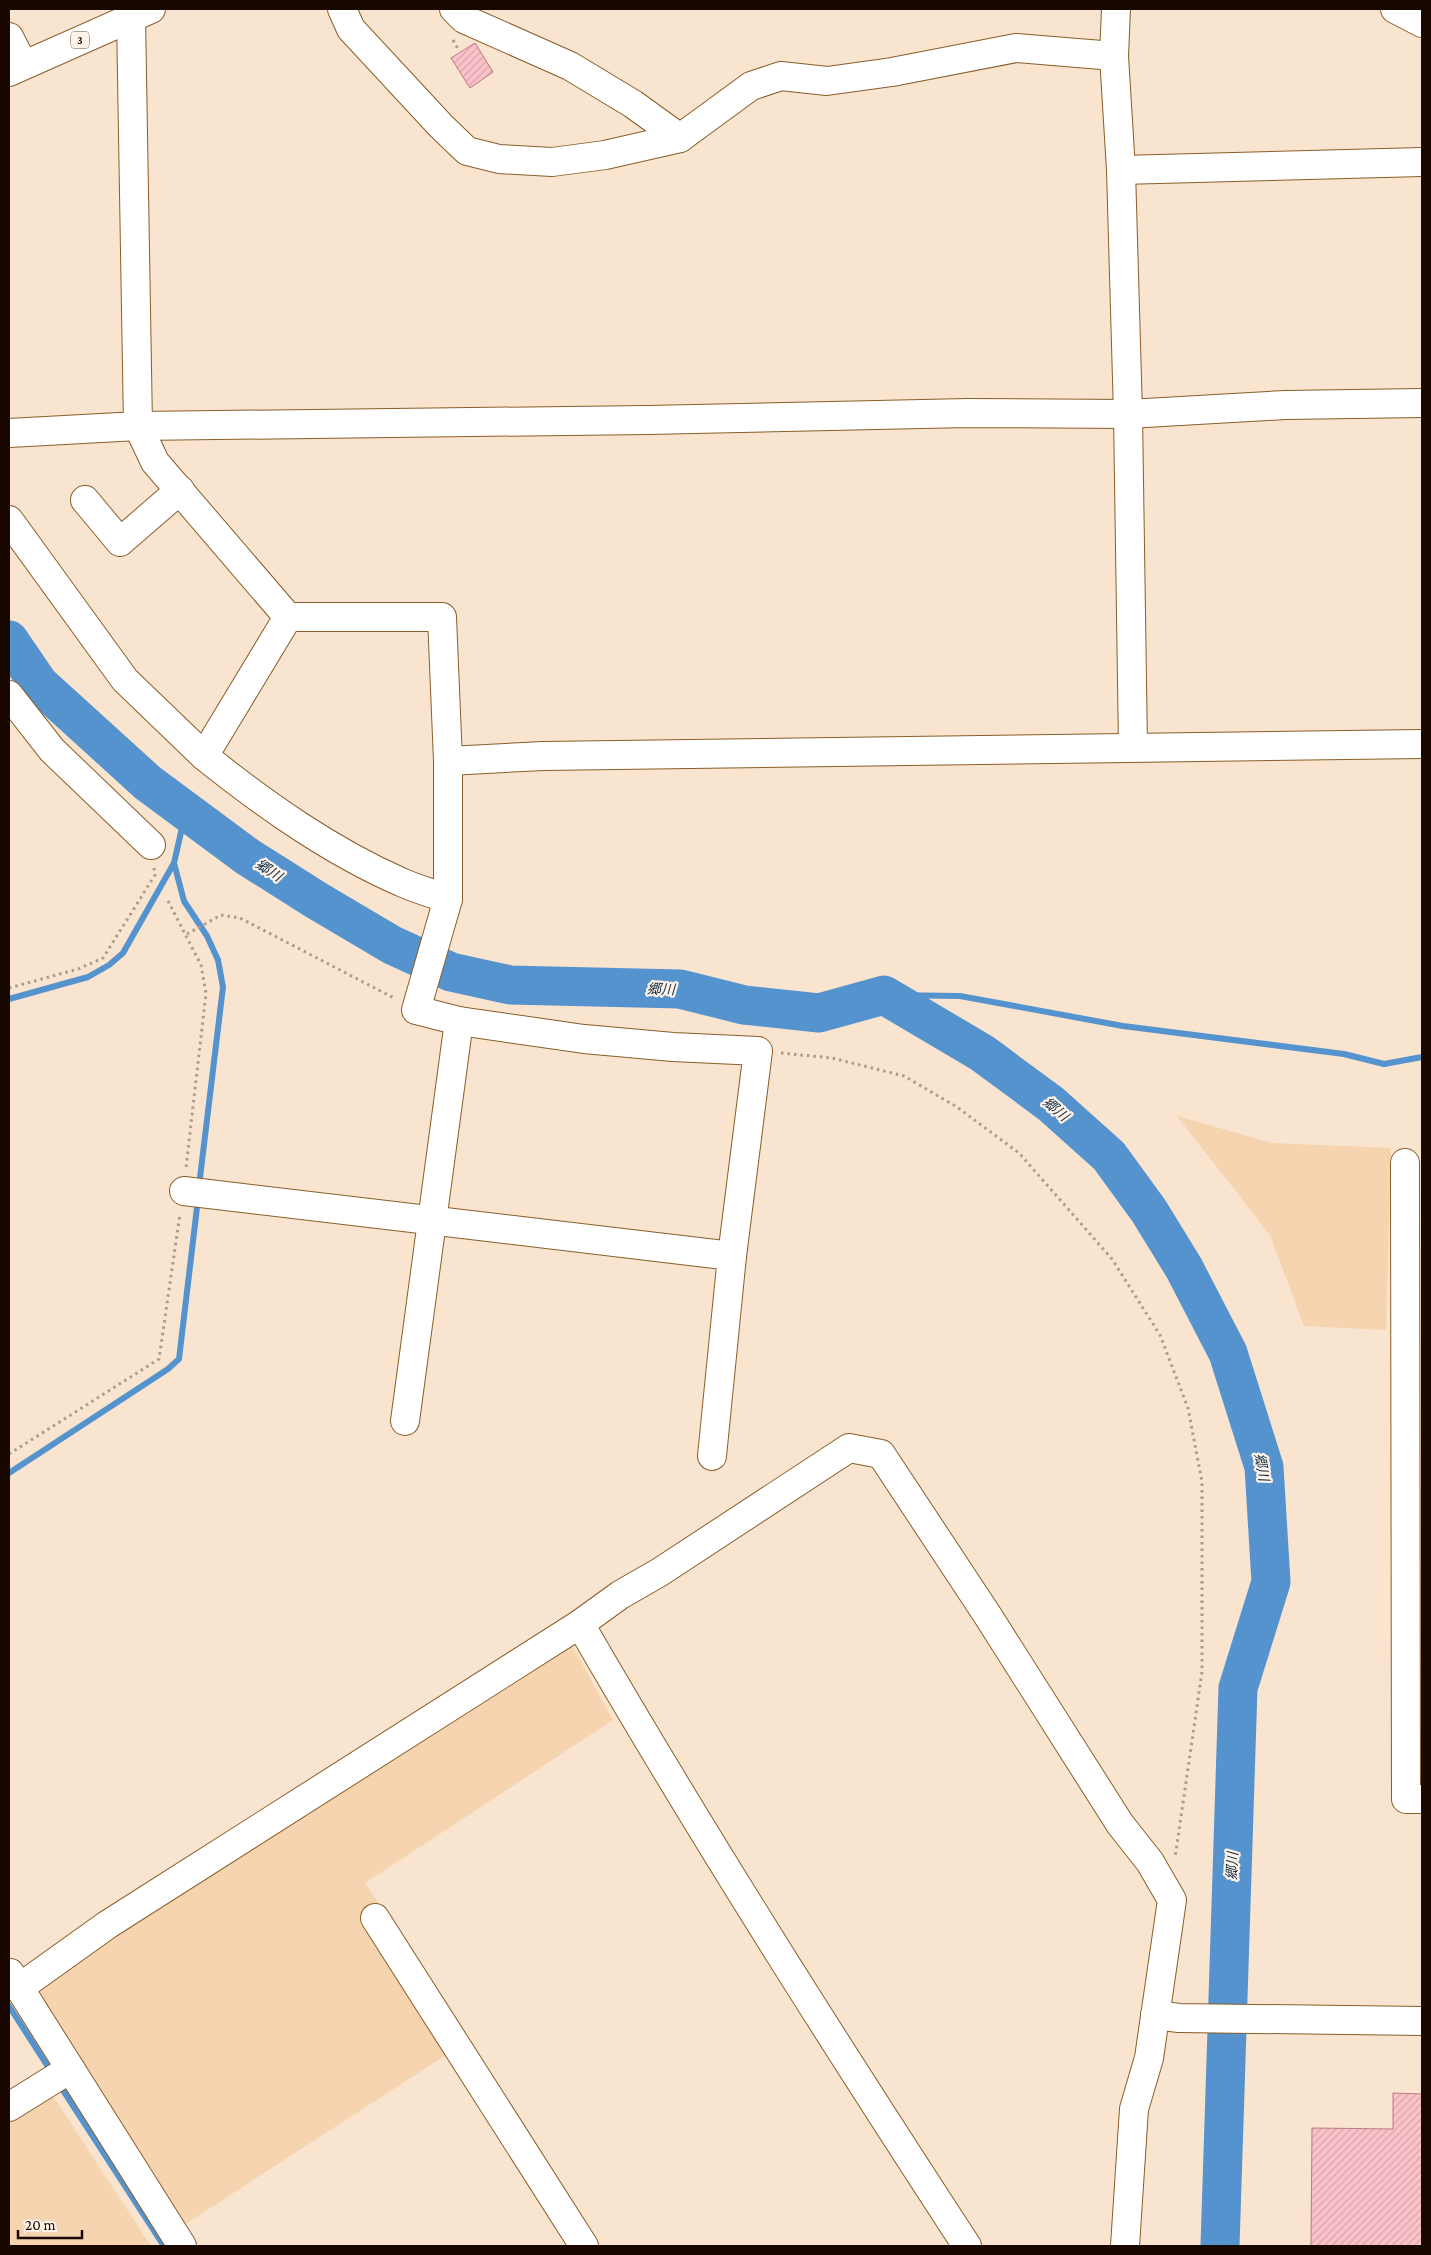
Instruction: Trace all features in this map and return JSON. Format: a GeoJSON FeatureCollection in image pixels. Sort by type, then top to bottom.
{"type":"FeatureCollection","features":[{"type":"Feature","properties":{"kind":"street"},"geometry":{"type":"LineString","coordinates":[[342,9],[351,29],[394,78],[467,151],[499,159],[552,162],[605,155],[680,138],[751,86],[781,76],[827,81],[892,72],[1016,48],[1114,56]]}},
{"type":"Feature","properties":{"kind":"street"},"geometry":{"type":"LineString","coordinates":[[454,9],[464,19],[570,66],[633,104],[680,138]]}},
{"type":"Feature","properties":{"kind":"street"},"geometry":{"type":"LineString","coordinates":[[1116,9],[1114,56],[1121,170],[1128,414],[1132,746]]}},
{"type":"Feature","properties":{"kind":"street"},"geometry":{"type":"LineString","coordinates":[[1395,9],[1422,23]]}},
{"type":"Feature","properties":{"kind":"street"},"geometry":{"type":"LineString","coordinates":[[141,13],[138,426],[155,462],[288,617],[442,617],[448,760],[448,898],[416,1010],[460,1021],[584,1040],[758,1051],[732,1256],[712,1456]]}},
{"type":"Feature","properties":{"kind":"street","name":"3"},"geometry":{"type":"LineString","coordinates":[[16,68],[141,13]]}},
{"type":"Feature","properties":{"kind":"street"},"geometry":{"type":"LineString","coordinates":[[9,37],[16,68]]}},
{"type":"Feature","properties":{"kind":"street"},"geometry":{"type":"LineString","coordinates":[[1121,170],[1422,162]]}},
{"type":"Feature","properties":{"kind":"street"},"geometry":{"type":"LineString","coordinates":[[9,433],[138,426],[628,420],[968,413],[1128,414],[1285,405],[1422,403]]}},
{"type":"Feature","properties":{"kind":"street"},"geometry":{"type":"LineString","coordinates":[[85,500],[120,542],[180,490]]}},
{"type":"Feature","properties":{"kind":"street"},"geometry":{"type":"LineString","coordinates":[[9,520],[125,680],[204,756],[242,787],[324,841],[401,882],[448,898]]}},
{"type":"Feature","properties":{"kind":"street"},"geometry":{"type":"LineString","coordinates":[[204,756],[288,617]]}},
{"type":"Feature","properties":{"kind":"street"},"geometry":{"type":"LineString","coordinates":[[9,695],[52,750],[150,845]]}},
{"type":"Feature","properties":{"kind":"street"},"geometry":{"type":"LineString","coordinates":[[448,760],[543,756],[1132,746],[1422,744]]}},
{"type":"Feature","properties":{"kind":"street"},"geometry":{"type":"LineString","coordinates":[[405,1421],[434,1222],[460,1021]]}},
{"type":"Feature","properties":{"kind":"street"},"geometry":{"type":"LineString","coordinates":[[1405,1163],[1414,1487],[1406,1799],[1422,1799]]}},
{"type":"Feature","properties":{"kind":"street"},"geometry":{"type":"LineString","coordinates":[[184,1191],[732,1256]]}},
{"type":"Feature","properties":{"kind":"street"},"geometry":{"type":"LineString","coordinates":[[182,2246],[14,1980],[107,1925],[580,1624],[620,1595],[660,1572],[849,1448],[881,1454],[988,1616],[1120,1824],[1150,1862],[1172,1900],[1167,2016],[1149,2058],[1134,2109],[1125,2246]]}},
{"type":"Feature","properties":{"kind":"street"},"geometry":{"type":"LineString","coordinates":[[580,1624],[658,1759],[886,2122],[967,2246]]}},
{"type":"Feature","properties":{"kind":"street"},"geometry":{"type":"LineString","coordinates":[[375,1918],[584,2246]]}},
{"type":"Feature","properties":{"kind":"street"},"geometry":{"type":"LineString","coordinates":[[1167,2016],[1422,2021]]}},
{"type":"Feature","properties":{"kind":"street"},"geometry":{"type":"LineString","coordinates":[[9,2107],[70,2068]]}},
{"type":"Feature","properties":{"kind":"path"},"geometry":{"type":"LineString","coordinates":[[9,988],[78,969],[103,958],[155,876],[150,845]]}},
{"type":"Feature","properties":{"kind":"path"},"geometry":{"type":"LineString","coordinates":[[9,1454],[159,1359],[184,1191],[206,993],[201,965],[187,934],[168,901]]}},
{"type":"Feature","properties":{"kind":"path"},"geometry":{"type":"LineString","coordinates":[[187,934],[221,915],[240,918],[416,1010]]}},
{"type":"Feature","properties":{"kind":"path"},"geometry":{"type":"LineString","coordinates":[[758,1051],[832,1058],[904,1076],[957,1107],[1019,1153],[1112,1259],[1160,1335],[1188,1408],[1202,1482],[1202,1672],[1170,1896]]}},
{"type":"Feature","properties":{"kind":"shaded area"},"geometry":{"type":"Polygon","coordinates":[[[1177,1116],[1272,1143],[1391,1148],[1386,1330],[1304,1326],[1270,1235],[1177,1116]]]}},
{"type":"Feature","properties":{"kind":"shaded area"},"geometry":{"type":"Polygon","coordinates":[[[568,1638],[613,1720],[365,1883],[469,2040],[181,2227],[31,1992],[568,1638]]]}},
{"type":"Feature","properties":{"kind":"shaded area"},"geometry":{"type":"Polygon","coordinates":[[[51,2093],[151,2246],[9,2246],[9,2122],[51,2093]]]}},
{"type":"Feature","properties":{"kind":"water"},"geometry":{"type":"Polygon","coordinates":[[[9,633],[36,676],[9,642],[9,633]]]}},
{"type":"Feature","properties":{"kind":"building"},"geometry":{"type":"Polygon","coordinates":[[[475,43],[493,72],[470,88],[451,58],[475,43]]]}},
{"type":"Feature","properties":{"kind":"building"},"geometry":{"type":"Polygon","coordinates":[[[1393,2093],[1422,2094],[1422,2246],[1311,2246],[1312,2128],[1393,2129],[1393,2093]]]}},
{"type":"Feature","properties":{"kind":"waterway","name":"郷川"},"geometry":{"type":"LineString","coordinates":[[9,640],[39,684],[148,783],[248,857],[392,945],[451,972],[510,985],[680,989],[744,1005],[819,1013],[884,995],[982,1053],[1051,1104],[1109,1156],[1149,1211],[1184,1268],[1228,1353],[1264,1467],[1271,1582],[1238,1688],[1220,2246]]}},
{"type":"Feature","properties":{"kind":"waterway"},"geometry":{"type":"LineString","coordinates":[[9,999],[88,977],[109,965],[123,953],[174,863],[186,810]]}},
{"type":"Feature","properties":{"kind":"waterway"},"geometry":{"type":"LineString","coordinates":[[174,863],[184,901],[207,936],[218,960],[223,987],[199,1186]]}},
{"type":"Feature","properties":{"kind":"waterway"},"geometry":{"type":"LineString","coordinates":[[884,995],[960,996],[1123,1026],[1344,1054],[1384,1064],[1422,1057]]}},
{"type":"Feature","properties":{"kind":"waterway"},"geometry":{"type":"LineString","coordinates":[[9,1473],[168,1369],[179,1359],[198,1199]]}},
{"type":"Feature","properties":{"kind":"waterway"},"geometry":{"type":"LineString","coordinates":[[9,2006],[52,2073]]}},
{"type":"Feature","properties":{"kind":"waterway"},"geometry":{"type":"LineString","coordinates":[[59,2084],[164,2246]]}}]}
